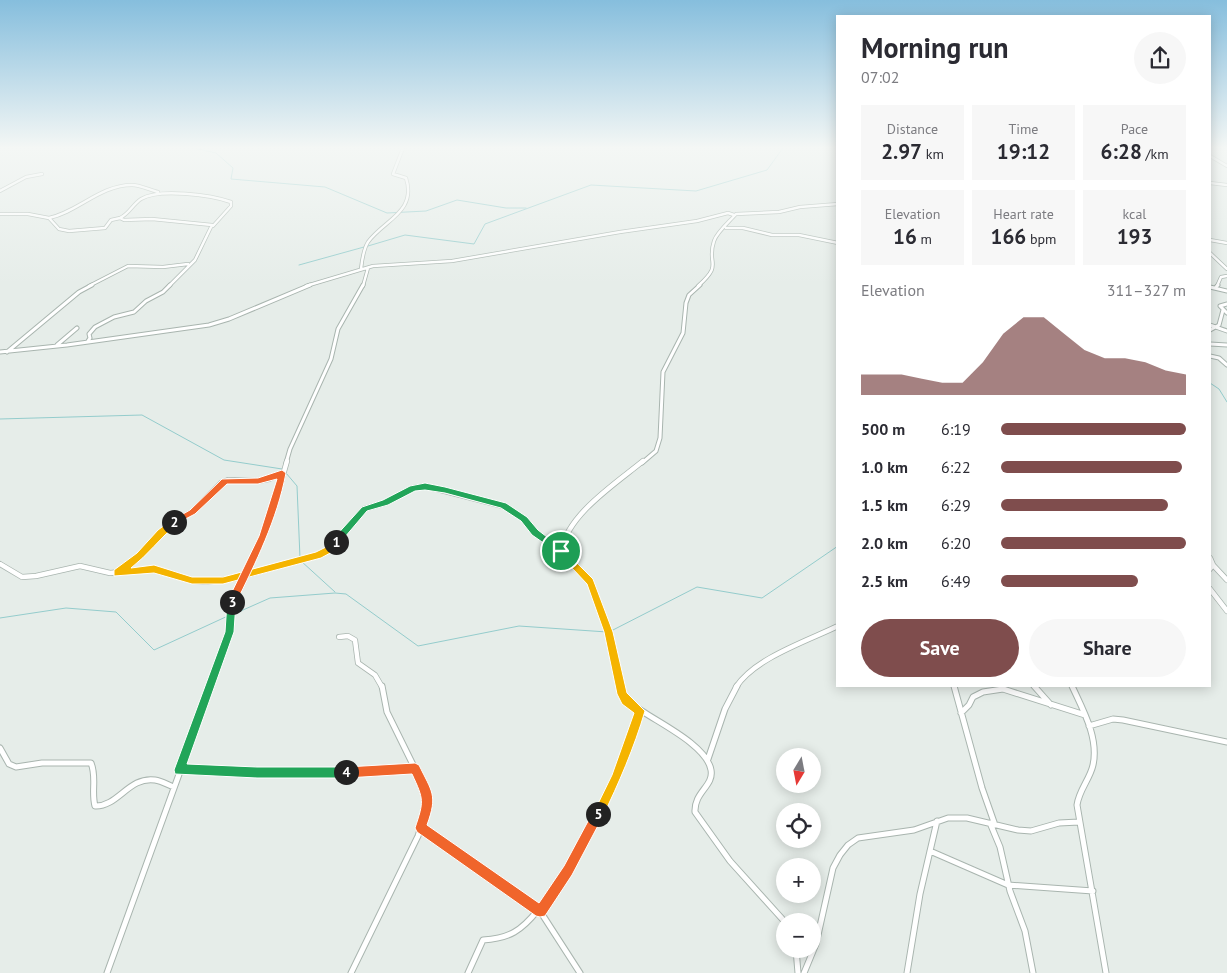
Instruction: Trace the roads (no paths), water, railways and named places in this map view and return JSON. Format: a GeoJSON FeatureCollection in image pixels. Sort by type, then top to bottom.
{"type":"FeatureCollection","features":[{"type":"Feature","properties":{"kind":"street"},"geometry":{"type":"LineString","coordinates":[[0,214],[28,214],[49,218],[58,216],[99,193]]}},
{"type":"Feature","properties":{"kind":"street"},"geometry":{"type":"LineString","coordinates":[[49,218],[59,229],[76,232],[106,227],[112,220],[125,216],[142,198],[159,193]]}},
{"type":"Feature","properties":{"kind":"street"},"geometry":{"type":"LineString","coordinates":[[88,341],[91,330],[114,317],[134,312],[163,292],[198,254],[213,226],[231,206],[231,202],[212,197],[165,193]]}},
{"type":"Feature","properties":{"kind":"street"},"geometry":{"type":"LineString","coordinates":[[362,269],[363,256],[369,241],[398,213],[409,193]]}},
{"type":"Feature","properties":{"kind":"street"},"geometry":{"type":"LineString","coordinates":[[0,352],[219,323],[301,288],[362,269],[452,261],[620,232],[696,222],[727,214],[783,212],[800,207],[836,204]]}},
{"type":"Feature","properties":{"kind":"street"},"geometry":{"type":"LineString","coordinates":[[561,551],[563,541],[587,507],[656,452],[660,438],[664,368],[683,333],[684,308],[687,298],[711,275],[714,263],[712,249],[714,239],[726,228],[734,215]]}},
{"type":"Feature","properties":{"kind":"street"},"geometry":{"type":"LineString","coordinates":[[120,218],[124,220],[157,219],[213,226]]}},
{"type":"Feature","properties":{"kind":"street"},"geometry":{"type":"LineString","coordinates":[[726,228],[743,228],[772,235],[799,235],[836,244]]}},
{"type":"Feature","properties":{"kind":"street"},"geometry":{"type":"LineString","coordinates":[[1211,240],[1227,243]]}},
{"type":"Feature","properties":{"kind":"street"},"geometry":{"type":"LineString","coordinates":[[1211,254],[1227,269]]}},
{"type":"Feature","properties":{"kind":"street"},"geometry":{"type":"LineString","coordinates":[[7,352],[79,292],[128,266],[163,267],[190,264]]}},
{"type":"Feature","properties":{"kind":"street"},"geometry":{"type":"LineString","coordinates":[[107,973],[230,632],[232,600],[246,574],[268,523],[282,473],[330,359],[338,329],[362,290],[368,268]]}},
{"type":"Feature","properties":{"kind":"street"},"geometry":{"type":"LineString","coordinates":[[1215,288],[1222,278],[1227,276]]}},
{"type":"Feature","properties":{"kind":"street"},"geometry":{"type":"LineString","coordinates":[[1211,287],[1227,291]]}},
{"type":"Feature","properties":{"kind":"street"},"geometry":{"type":"LineString","coordinates":[[1227,304],[1220,306],[1227,313]]}},
{"type":"Feature","properties":{"kind":"street"},"geometry":{"type":"LineString","coordinates":[[1217,328],[1223,310]]}},
{"type":"Feature","properties":{"kind":"street"},"geometry":{"type":"LineString","coordinates":[[1211,325],[1227,331]]}},
{"type":"Feature","properties":{"kind":"street"},"geometry":{"type":"LineString","coordinates":[[55,346],[77,328]]}},
{"type":"Feature","properties":{"kind":"street"},"geometry":{"type":"LineString","coordinates":[[1211,330],[1217,328]]}},
{"type":"Feature","properties":{"kind":"street"},"geometry":{"type":"LineString","coordinates":[[1211,344],[1227,345]]}},
{"type":"Feature","properties":{"kind":"street"},"geometry":{"type":"LineString","coordinates":[[1211,356],[1219,358],[1227,365]]}},
{"type":"Feature","properties":{"kind":"street"},"geometry":{"type":"LineString","coordinates":[[118,573],[140,556],[167,526],[192,512],[221,483],[228,480],[258,481],[282,473]]}},
{"type":"Feature","properties":{"kind":"street"},"geometry":{"type":"LineString","coordinates":[[0,564],[22,577],[36,576],[80,566],[105,573],[154,569],[182,578],[206,582],[236,578],[318,556],[331,549],[364,509],[385,503],[413,488],[425,486],[503,506],[524,519],[535,532],[561,551],[590,582],[608,632],[625,700],[699,749],[708,759],[713,772],[711,780],[697,798],[694,807],[696,812],[730,861],[777,913]]}},
{"type":"Feature","properties":{"kind":"street"},"geometry":{"type":"LineString","coordinates":[[1211,567],[1227,580]]}},
{"type":"Feature","properties":{"kind":"street"},"geometry":{"type":"LineString","coordinates":[[1211,590],[1227,611]]}},
{"type":"Feature","properties":{"kind":"street"},"geometry":{"type":"LineString","coordinates":[[708,759],[728,704],[738,684],[747,675],[784,653],[836,627]]}},
{"type":"Feature","properties":{"kind":"street"},"geometry":{"type":"LineString","coordinates":[[339,637],[348,636],[355,640],[358,663],[380,680],[387,712],[428,796],[428,808],[421,828],[351,973]]}},
{"type":"Feature","properties":{"kind":"street"},"geometry":{"type":"LineString","coordinates":[[954,687],[1000,848],[1008,885],[1025,931],[1033,973]]}},
{"type":"Feature","properties":{"kind":"street"},"geometry":{"type":"LineString","coordinates":[[1035,687],[1051,706]]}},
{"type":"Feature","properties":{"kind":"street"},"geometry":{"type":"LineString","coordinates":[[1072,687],[1089,726],[1094,749],[1092,766],[1078,794],[1079,822],[1093,891],[1096,924],[1106,973]]}},
{"type":"Feature","properties":{"kind":"street"},"geometry":{"type":"LineString","coordinates":[[961,712],[969,706],[973,697],[998,688],[1084,715]]}},
{"type":"Feature","properties":{"kind":"street"},"geometry":{"type":"LineString","coordinates":[[468,973],[483,940],[492,940],[519,932],[539,910],[578,854],[606,799],[640,711]]}},
{"type":"Feature","properties":{"kind":"street"},"geometry":{"type":"LineString","coordinates":[[1089,726],[1113,719],[1123,720],[1227,742]]}},
{"type":"Feature","properties":{"kind":"street"},"geometry":{"type":"LineString","coordinates":[[0,748],[6,760],[16,767],[42,763],[91,764],[94,770],[93,800],[96,806],[99,807],[108,804],[130,786],[140,782],[157,781],[174,787]]}},
{"type":"Feature","properties":{"kind":"street"},"geometry":{"type":"LineString","coordinates":[[179,770],[203,769],[257,773],[305,773],[415,768]]}},
{"type":"Feature","properties":{"kind":"street"},"geometry":{"type":"LineString","coordinates":[[804,973],[811,960],[817,939],[832,872],[850,841],[858,838],[914,830],[937,821],[967,818],[1031,831],[1059,823],[1079,822]]}},
{"type":"Feature","properties":{"kind":"street"},"geometry":{"type":"LineString","coordinates":[[907,973],[920,894],[937,821]]}},
{"type":"Feature","properties":{"kind":"street"},"geometry":{"type":"LineString","coordinates":[[421,828],[539,910],[580,973]]}},
{"type":"Feature","properties":{"kind":"street"},"geometry":{"type":"LineString","coordinates":[[930,851],[1008,885],[1093,891]]}},
{"type":"Feature","properties":{"kind":"street"},"geometry":{"type":"LineString","coordinates":[[797,958],[798,973]]}},
{"type":"Feature","properties":{"kind":"waterway"},"geometry":{"type":"LineString","coordinates":[[340,193],[387,213],[426,211],[457,200],[506,208],[526,208]]}},
{"type":"Feature","properties":{"kind":"waterway"},"geometry":{"type":"LineString","coordinates":[[368,246],[405,235],[474,244],[485,224],[568,193]]}},
{"type":"Feature","properties":{"kind":"waterway"},"geometry":{"type":"LineString","coordinates":[[299,265],[364,247]]}},
{"type":"Feature","properties":{"kind":"waterway"},"geometry":{"type":"LineString","coordinates":[[1211,384],[1219,389],[1227,402]]}},
{"type":"Feature","properties":{"kind":"waterway"},"geometry":{"type":"LineString","coordinates":[[0,419],[142,415],[224,460],[282,469]]}},
{"type":"Feature","properties":{"kind":"waterway"},"geometry":{"type":"LineString","coordinates":[[286,473],[297,486],[300,558]]}},
{"type":"Feature","properties":{"kind":"waterway"},"geometry":{"type":"LineString","coordinates":[[611,631],[697,587],[762,598],[836,547]]}},
{"type":"Feature","properties":{"kind":"waterway"},"geometry":{"type":"LineString","coordinates":[[301,561],[335,592]]}},
{"type":"Feature","properties":{"kind":"waterway"},"geometry":{"type":"LineString","coordinates":[[234,614],[270,598],[335,593],[346,594],[418,646],[519,626],[607,632]]}},
{"type":"Feature","properties":{"kind":"waterway"},"geometry":{"type":"LineString","coordinates":[[0,618],[66,608],[116,612],[154,650],[230,615]]}}]}
